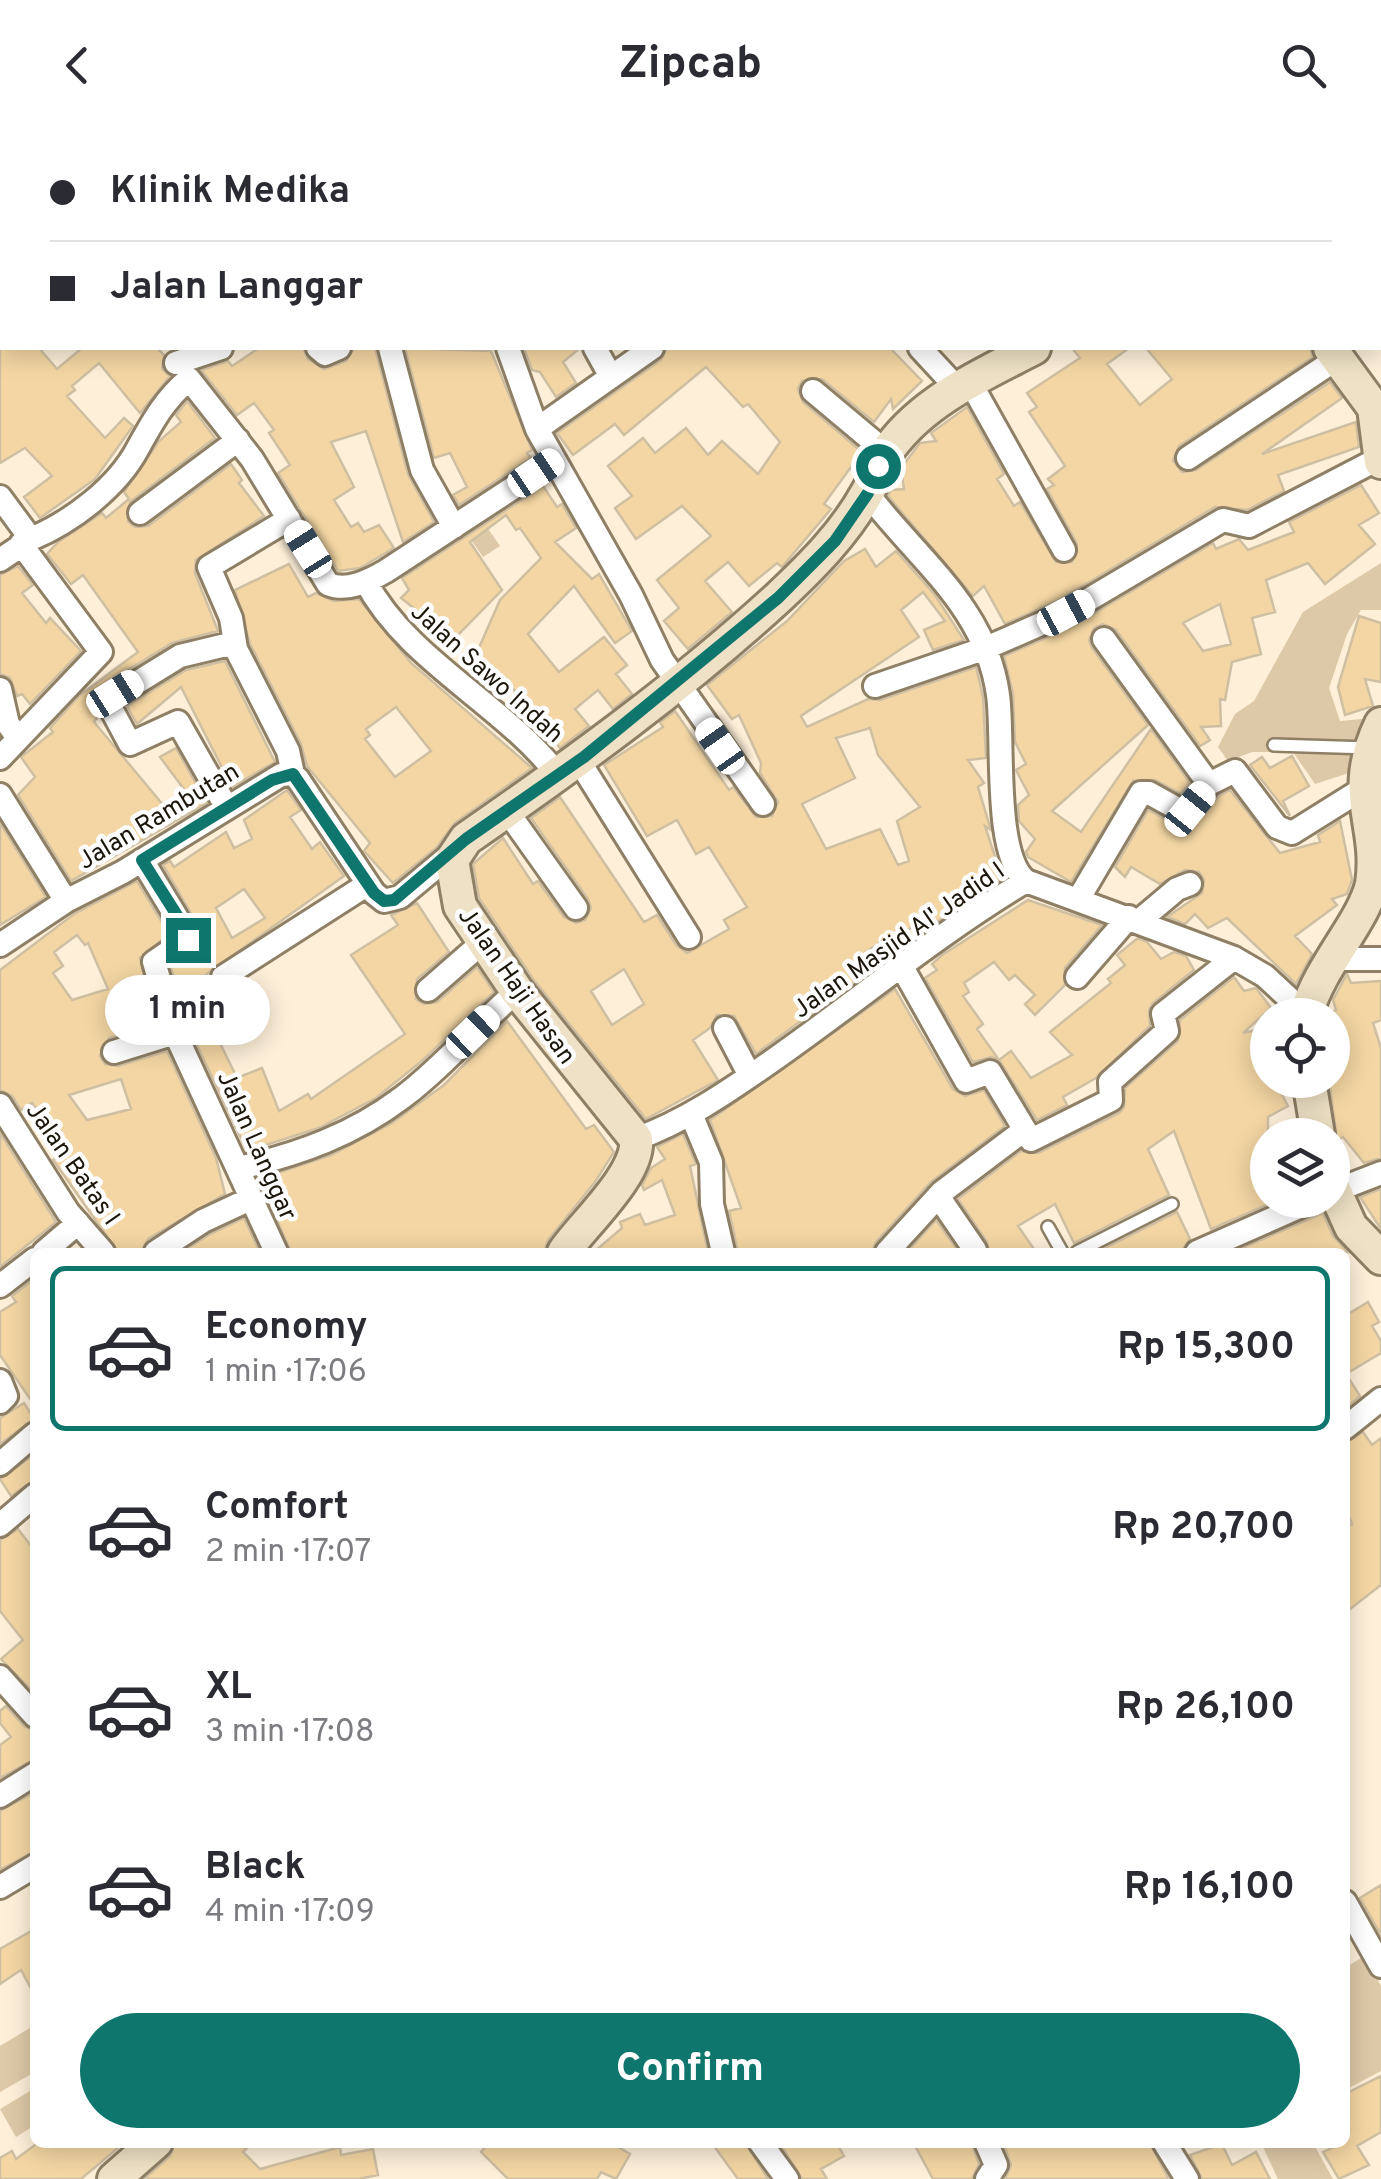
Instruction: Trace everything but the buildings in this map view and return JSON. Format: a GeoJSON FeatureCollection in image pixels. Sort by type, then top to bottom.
{"type":"FeatureCollection","features":[{"type":"Feature","properties":{"kind":"street"},"geometry":{"type":"LineString","coordinates":[[0,560],[109,488],[138,450],[177,363],[215,350]]}},
{"type":"Feature","properties":{"kind":"street"},"geometry":{"type":"LineString","coordinates":[[391,350],[422,470],[454,527]]}},
{"type":"Feature","properties":{"kind":"street"},"geometry":{"type":"LineString","coordinates":[[509,350],[537,428],[676,682],[763,804]]}},
{"type":"Feature","properties":{"kind":"street"},"geometry":{"type":"LineString","coordinates":[[596,350],[611,376]]}},
{"type":"Feature","properties":{"kind":"street"},"geometry":{"type":"LineString","coordinates":[[537,428],[649,350]]}},
{"type":"Feature","properties":{"kind":"street"},"geometry":{"type":"LineString","coordinates":[[922,350],[964,385],[1064,550]]}},
{"type":"Feature","properties":{"kind":"street"},"geometry":{"type":"LineString","coordinates":[[289,518],[210,565],[231,618],[234,644],[288,751],[293,774],[379,898],[394,900],[568,768],[778,598],[835,541],[868,493],[887,453],[908,428],[964,385],[1030,350]]}},
{"type":"Feature","properties":{"kind":"street"},"geometry":{"type":"LineString","coordinates":[[875,686],[986,648],[1101,594],[1224,520],[1249,526],[1381,460],[1377,406],[1334,353],[1188,458]]}},
{"type":"Feature","properties":{"kind":"street"},"geometry":{"type":"LineString","coordinates":[[177,363],[238,440],[328,584],[339,588],[366,582],[554,461]]}},
{"type":"Feature","properties":{"kind":"street"},"geometry":{"type":"LineString","coordinates":[[814,391],[887,453]]}},
{"type":"Feature","properties":{"kind":"street"},"geometry":{"type":"LineString","coordinates":[[140,514],[238,440]]}},
{"type":"Feature","properties":{"kind":"street"},"geometry":{"type":"LineString","coordinates":[[868,493],[891,524],[942,576],[970,615],[986,648],[998,693],[1007,834],[1018,875],[1026,881]]}},
{"type":"Feature","properties":{"kind":"street"},"geometry":{"type":"LineString","coordinates":[[0,497],[101,652],[0,758]]}},
{"type":"Feature","properties":{"kind":"street","name":"Jalan Sawo Indah"},"geometry":{"type":"LineString","coordinates":[[366,582],[383,614],[568,768],[690,937]]}},
{"type":"Feature","properties":{"kind":"street"},"geometry":{"type":"LineString","coordinates":[[1104,639],[1218,779]]}},
{"type":"Feature","properties":{"kind":"street"},"geometry":{"type":"LineString","coordinates":[[227,808],[178,722],[132,744],[107,701],[180,656],[234,644]]}},
{"type":"Feature","properties":{"kind":"street"},"geometry":{"type":"LineString","coordinates":[[0,689],[8,724],[18,738]]}},
{"type":"Feature","properties":{"kind":"street"},"geometry":{"type":"LineString","coordinates":[[1312,998],[1328,959],[1377,881],[1364,788],[1376,736]]}},
{"type":"Feature","properties":{"kind":"street"},"geometry":{"type":"LineString","coordinates":[[1079,898],[1141,793],[1149,792],[1185,813],[1218,779],[1235,771],[1284,832],[1299,830],[1364,788]]}},
{"type":"Feature","properties":{"kind":"street","name":"Jalan Rambutan"},"geometry":{"type":"LineString","coordinates":[[0,945],[66,901],[142,860],[272,780],[293,774]]}},
{"type":"Feature","properties":{"kind":"street"},"geometry":{"type":"LineString","coordinates":[[0,795],[66,901]]}},
{"type":"Feature","properties":{"kind":"street"},"geometry":{"type":"LineString","coordinates":[[507,811],[576,908]]}},
{"type":"Feature","properties":{"kind":"street","name":"Jalan Haji Hasan"},"geometry":{"type":"LineString","coordinates":[[454,852],[455,893],[484,941],[517,991],[636,1140]]}},
{"type":"Feature","properties":{"kind":"street","name":"Jalan Langgar"},"geometry":{"type":"LineString","coordinates":[[142,860],[189,938],[154,962],[175,1033],[274,1248]]}},
{"type":"Feature","properties":{"kind":"street","name":"Jalan Masjid Al' Jadid I"},"geometry":{"type":"LineString","coordinates":[[636,1140],[691,1114],[750,1076],[1026,881],[1234,958],[1266,976],[1289,998]]}},
{"type":"Feature","properties":{"kind":"street"},"geometry":{"type":"LineString","coordinates":[[223,977],[368,884]]}},
{"type":"Feature","properties":{"kind":"street"},"geometry":{"type":"LineString","coordinates":[[1077,977],[1134,919],[1190,884]]}},
{"type":"Feature","properties":{"kind":"street"},"geometry":{"type":"LineString","coordinates":[[428,990],[484,941]]}},
{"type":"Feature","properties":{"kind":"street"},"geometry":{"type":"LineString","coordinates":[[902,968],[966,1081],[990,1072],[1023,1131],[1034,1140],[1111,1100],[1110,1082],[1167,1031],[1163,1014],[1234,958]]}},
{"type":"Feature","properties":{"kind":"street"},"geometry":{"type":"LineString","coordinates":[[1328,959],[1381,959]]}},
{"type":"Feature","properties":{"kind":"street"},"geometry":{"type":"LineString","coordinates":[[239,1168],[320,1145],[374,1118],[406,1095],[517,991]]}},
{"type":"Feature","properties":{"kind":"street"},"geometry":{"type":"LineString","coordinates":[[726,1028],[750,1076]]}},
{"type":"Feature","properties":{"kind":"street"},"geometry":{"type":"LineString","coordinates":[[114,1052],[175,1033]]}},
{"type":"Feature","properties":{"kind":"street","name":"Jalan Batas I"},"geometry":{"type":"LineString","coordinates":[[0,1106],[78,1223],[100,1248]]}},
{"type":"Feature","properties":{"kind":"street"},"geometry":{"type":"LineString","coordinates":[[691,1114],[711,1162],[712,1204],[721,1248]]}},
{"type":"Feature","properties":{"kind":"street"},"geometry":{"type":"LineString","coordinates":[[891,1248],[938,1196],[1023,1131]]}},
{"type":"Feature","properties":{"kind":"street"},"geometry":{"type":"LineString","coordinates":[[567,1248],[622,1179],[637,1150],[636,1140]]}},
{"type":"Feature","properties":{"kind":"street"},"geometry":{"type":"LineString","coordinates":[[1350,1184],[1381,1173]]}},
{"type":"Feature","properties":{"kind":"street"},"geometry":{"type":"LineString","coordinates":[[938,1196],[974,1248]]}},
{"type":"Feature","properties":{"kind":"street"},"geometry":{"type":"LineString","coordinates":[[162,1248],[203,1221],[250,1199]]}},
{"type":"Feature","properties":{"kind":"street"},"geometry":{"type":"LineString","coordinates":[[1231,1246],[1282,1218]]}},
{"type":"Feature","properties":{"kind":"street"},"geometry":{"type":"LineString","coordinates":[[1345,1218],[1380,1263]]}},
{"type":"Feature","properties":{"kind":"street"},"geometry":{"type":"LineString","coordinates":[[49,1248],[78,1223]]}},
{"type":"Feature","properties":{"kind":"street"},"geometry":{"type":"LineString","coordinates":[[0,1286],[30,1263]]}},
{"type":"Feature","properties":{"kind":"street"},"geometry":{"type":"LineString","coordinates":[[1350,1424],[1380,1401]]}},
{"type":"Feature","properties":{"kind":"street"},"geometry":{"type":"LineString","coordinates":[[0,1464],[30,1438]]}},
{"type":"Feature","properties":{"kind":"street"},"geometry":{"type":"LineString","coordinates":[[0,1525],[30,1498]]}},
{"type":"Feature","properties":{"kind":"street"},"geometry":{"type":"LineString","coordinates":[[0,1678],[30,1702]]}},
{"type":"Feature","properties":{"kind":"street"},"geometry":{"type":"LineString","coordinates":[[0,1796],[30,1777]]}},
{"type":"Feature","properties":{"kind":"street"},"geometry":{"type":"LineString","coordinates":[[0,1888],[30,1869]]}},
{"type":"Feature","properties":{"kind":"street"},"geometry":{"type":"LineString","coordinates":[[1350,1911],[1381,1966]]}},
{"type":"Feature","properties":{"kind":"street"},"geometry":{"type":"LineString","coordinates":[[114,2179],[149,2148]]}},
{"type":"Feature","properties":{"kind":"street"},"geometry":{"type":"LineString","coordinates":[[764,2148],[787,2179]]}},
{"type":"Feature","properties":{"kind":"street"},"geometry":{"type":"LineString","coordinates":[[986,2179],[996,2165],[989,2148]]}},
{"type":"Feature","properties":{"kind":"street"},"geometry":{"type":"LineString","coordinates":[[1168,2148],[1187,2179]]}},
{"type":"Feature","properties":{"kind":"lane"},"geometry":{"type":"LineString","coordinates":[[1274,745],[1376,736]]}},
{"type":"Feature","properties":{"kind":"lane"},"geometry":{"type":"LineString","coordinates":[[1085,1248],[1172,1204]]}},
{"type":"Feature","properties":{"kind":"lane"},"geometry":{"type":"LineString","coordinates":[[1048,1226],[1060,1248]]}},
{"type":"Feature","properties":{"kind":"shaded area"},"geometry":{"type":"Polygon","coordinates":[[[482,520],[500,546],[483,557],[465,531],[482,520]]]}},
{"type":"Feature","properties":{"kind":"shaded area"},"geometry":{"type":"Polygon","coordinates":[[[1381,563],[1381,610],[1361,610],[1347,634],[1329,688],[1340,721],[1373,718],[1358,770],[1315,784],[1293,752],[1252,752],[1228,761],[1218,747],[1235,714],[1254,701],[1303,612],[1381,563]]]}},
{"type":"Feature","properties":{"kind":"shaded area"},"geometry":{"type":"Polygon","coordinates":[[[1364,1956],[1381,1986],[1381,2071],[1350,2087],[1350,1965],[1364,1956]]]}},
{"type":"Feature","properties":{"kind":"shaded area"},"geometry":{"type":"Polygon","coordinates":[[[30,2028],[30,2075],[0,2092],[0,2046],[30,2028]]]}},
{"type":"Feature","properties":{"kind":"shaded area"},"geometry":{"type":"Polygon","coordinates":[[[30,2091],[30,2128],[16,2137],[0,2109],[30,2091]]]}},
{"type":"Feature","properties":{"kind":"shaded area"},"geometry":{"type":"Polygon","coordinates":[[[1263,2148],[1316,2148],[1333,2179],[1278,2179],[1263,2148]]]}},
{"type":"Feature","properties":{"kind":"route"},"geometry":{"type":"LineString","coordinates":[[188,940],[142,860],[272,780],[293,774],[374,893],[384,901],[394,900],[466,839],[584,757],[778,598],[835,541],[868,493],[878,466]]}}]}
